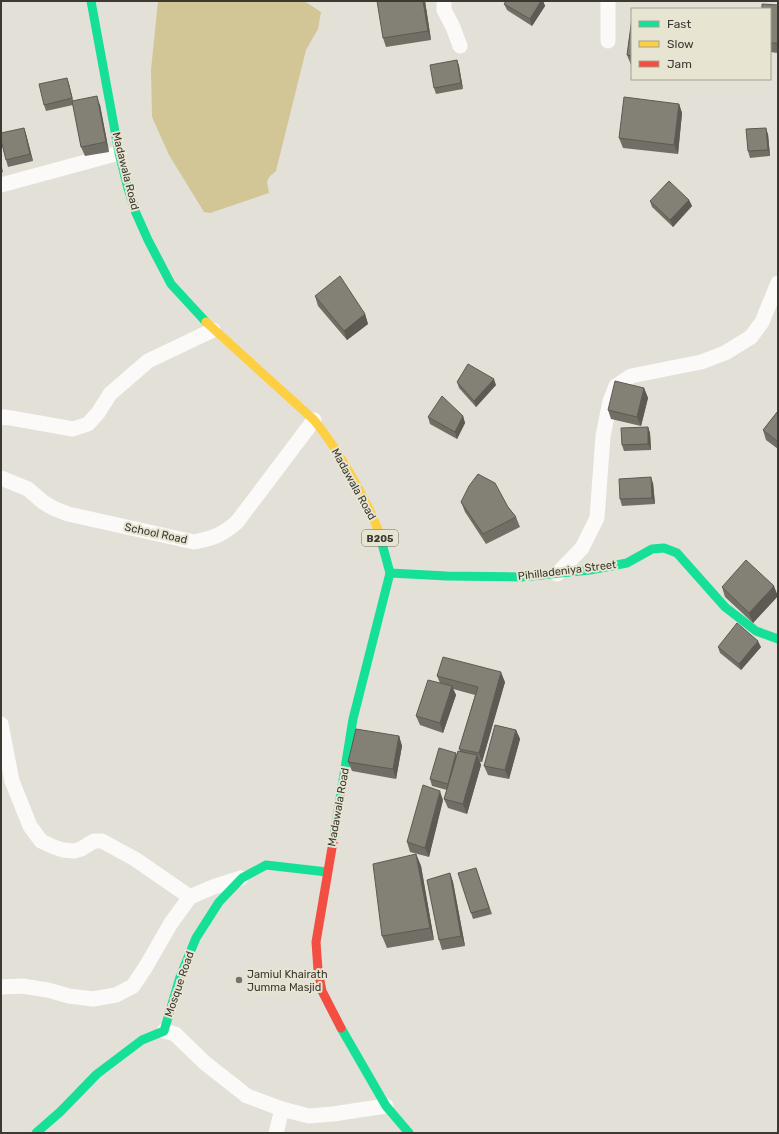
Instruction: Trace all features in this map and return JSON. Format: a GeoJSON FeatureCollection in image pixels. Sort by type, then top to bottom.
{"type":"FeatureCollection","features":[{"type":"Feature","properties":{"kind":"main road","name":"Madawala Road"},"geometry":{"type":"LineString","coordinates":[[91,1],[119,153],[127,185],[136,213],[151,247],[171,284],[213,330],[314,420],[329,439],[357,485],[378,528],[390,573],[353,719],[316,942],[318,970],[322,990],[330,1010],[386,1106],[409,1133]]}},
{"type":"Feature","properties":{"kind":"main road","name":"Pihilladeniya Street"},"geometry":{"type":"LineString","coordinates":[[390,573],[521,577],[557,574],[590,570],[627,562],[652,549],[664,548],[677,553],[725,607],[756,631],[778,639]]}},
{"type":"Feature","properties":{"kind":"main road","name":"Mosque Road"},"geometry":{"type":"LineString","coordinates":[[44,1131],[97,1074],[142,1040],[164,1030],[180,977],[196,938],[219,902],[242,878],[266,865],[327,872]]}},
{"type":"Feature","properties":{"kind":"street"},"geometry":{"type":"LineString","coordinates":[[444,1],[444,10],[453,27],[460,46]]}},
{"type":"Feature","properties":{"kind":"street"},"geometry":{"type":"LineString","coordinates":[[608,1],[608,41]]}},
{"type":"Feature","properties":{"kind":"street"},"geometry":{"type":"LineString","coordinates":[[1,185],[119,153]]}},
{"type":"Feature","properties":{"kind":"street"},"geometry":{"type":"LineString","coordinates":[[557,574],[582,548],[597,518],[603,436],[610,402],[616,386],[631,376],[701,362],[725,352],[751,337],[762,322],[778,283]]}},
{"type":"Feature","properties":{"kind":"street"},"geometry":{"type":"LineString","coordinates":[[1,418],[11,418],[73,430],[88,424],[98,413],[110,394],[148,361],[213,330]]}},
{"type":"Feature","properties":{"kind":"street","name":"School Road"},"geometry":{"type":"LineString","coordinates":[[1,478],[28,489],[43,502],[68,514],[194,542],[211,539],[223,533],[237,522],[314,420]]}},
{"type":"Feature","properties":{"kind":"street"},"geometry":{"type":"LineString","coordinates":[[1,724],[12,781],[30,826],[41,841],[63,850],[74,851],[81,849],[94,841],[102,841],[135,859],[190,897]]}},
{"type":"Feature","properties":{"kind":"street"},"geometry":{"type":"LineString","coordinates":[[1,987],[22,986],[69,996],[93,999],[116,995],[133,986],[171,923],[190,897],[213,887],[242,878]]}},
{"type":"Feature","properties":{"kind":"street"},"geometry":{"type":"LineString","coordinates":[[164,1030],[175,1034],[205,1063],[247,1096],[282,1109],[309,1116],[386,1106]]}},
{"type":"Feature","properties":{"kind":"street"},"geometry":{"type":"LineString","coordinates":[[276,1133],[282,1109]]}},
{"type":"Feature","properties":{"kind":"shaded area"},"geometry":{"type":"Polygon","coordinates":[[[158,1],[304,1],[321,12],[318,29],[306,50],[276,171],[267,181],[269,193],[210,213],[204,212],[169,155],[152,117],[151,70],[158,1]]]}},
{"type":"Feature","properties":{"kind":"building"},"geometry":{"type":"Polygon","coordinates":[[[377,1],[423,1],[428,31],[383,38],[377,1]]]}},
{"type":"Feature","properties":{"kind":"building"},"geometry":{"type":"Polygon","coordinates":[[[506,1],[541,1],[530,19],[504,4],[506,1]]]}},
{"type":"Feature","properties":{"kind":"building"},"geometry":{"type":"Polygon","coordinates":[[[762,4],[778,5],[778,43],[771,43],[771,8],[762,8],[762,4]]]}},
{"type":"Feature","properties":{"kind":"building"},"geometry":{"type":"Polygon","coordinates":[[[631,25],[631,56],[627,55],[631,25]]]}},
{"type":"Feature","properties":{"kind":"building"},"geometry":{"type":"Polygon","coordinates":[[[457,60],[461,83],[434,88],[430,65],[457,60]]]}},
{"type":"Feature","properties":{"kind":"building"},"geometry":{"type":"Polygon","coordinates":[[[67,78],[72,98],[44,105],[39,84],[67,78]]]}},
{"type":"Feature","properties":{"kind":"building"},"geometry":{"type":"Polygon","coordinates":[[[97,96],[106,142],[81,147],[72,101],[97,96]]]}},
{"type":"Feature","properties":{"kind":"building"},"geometry":{"type":"Polygon","coordinates":[[[624,97],[679,104],[674,145],[619,138],[624,97]]]}},
{"type":"Feature","properties":{"kind":"building"},"geometry":{"type":"Polygon","coordinates":[[[24,128],[30,154],[6,160],[1,140],[1,133],[24,128]]]}},
{"type":"Feature","properties":{"kind":"building"},"geometry":{"type":"Polygon","coordinates":[[[766,128],[768,150],[748,151],[746,129],[766,128]]]}},
{"type":"Feature","properties":{"kind":"building"},"geometry":{"type":"Polygon","coordinates":[[[669,181],[689,200],[670,220],[650,201],[669,181]]]}},
{"type":"Feature","properties":{"kind":"building"},"geometry":{"type":"Polygon","coordinates":[[[340,276],[365,314],[344,331],[315,296],[340,276]]]}},
{"type":"Feature","properties":{"kind":"building"},"geometry":{"type":"Polygon","coordinates":[[[468,364],[494,379],[474,401],[457,382],[468,364]]]}},
{"type":"Feature","properties":{"kind":"building"},"geometry":{"type":"Polygon","coordinates":[[[615,381],[644,388],[637,417],[608,410],[615,381]]]}},
{"type":"Feature","properties":{"kind":"building"},"geometry":{"type":"Polygon","coordinates":[[[442,396],[463,416],[455,432],[428,417],[442,396]]]}},
{"type":"Feature","properties":{"kind":"building"},"geometry":{"type":"Polygon","coordinates":[[[778,411],[778,442],[763,430],[778,411]]]}},
{"type":"Feature","properties":{"kind":"building"},"geometry":{"type":"Polygon","coordinates":[[[648,427],[648,444],[622,445],[621,428],[648,427]]]}},
{"type":"Feature","properties":{"kind":"building"},"geometry":{"type":"Polygon","coordinates":[[[478,474],[495,483],[508,507],[516,517],[483,534],[461,502],[469,486],[478,474]]]}},
{"type":"Feature","properties":{"kind":"building"},"geometry":{"type":"Polygon","coordinates":[[[651,477],[652,498],[620,499],[619,479],[651,477]]]}},
{"type":"Feature","properties":{"kind":"building"},"geometry":{"type":"Polygon","coordinates":[[[746,560],[774,586],[749,613],[722,587],[746,560]]]}},
{"type":"Feature","properties":{"kind":"building"},"geometry":{"type":"Polygon","coordinates":[[[737,623],[758,641],[739,664],[718,647],[737,623]]]}},
{"type":"Feature","properties":{"kind":"building"},"geometry":{"type":"Polygon","coordinates":[[[443,657],[501,672],[479,753],[459,749],[478,687],[437,676],[443,657]]]}},
{"type":"Feature","properties":{"kind":"building"},"geometry":{"type":"Polygon","coordinates":[[[428,680],[452,686],[440,723],[416,716],[428,680]]]}},
{"type":"Feature","properties":{"kind":"building"},"geometry":{"type":"Polygon","coordinates":[[[495,725],[516,730],[505,770],[484,766],[495,725]]]}},
{"type":"Feature","properties":{"kind":"building"},"geometry":{"type":"Polygon","coordinates":[[[356,729],[399,736],[393,769],[348,762],[356,729]]]}},
{"type":"Feature","properties":{"kind":"building"},"geometry":{"type":"Polygon","coordinates":[[[439,748],[456,753],[448,784],[430,779],[439,748]]]}},
{"type":"Feature","properties":{"kind":"building"},"geometry":{"type":"Polygon","coordinates":[[[458,751],[477,755],[463,804],[444,799],[458,751]]]}},
{"type":"Feature","properties":{"kind":"building"},"geometry":{"type":"Polygon","coordinates":[[[423,785],[440,791],[425,848],[407,842],[423,785]]]}},
{"type":"Feature","properties":{"kind":"building"},"geometry":{"type":"Polygon","coordinates":[[[416,854],[430,928],[382,936],[373,864],[416,854]]]}},
{"type":"Feature","properties":{"kind":"building"},"geometry":{"type":"Polygon","coordinates":[[[476,868],[489,908],[471,913],[458,873],[476,868]]]}},
{"type":"Feature","properties":{"kind":"building"},"geometry":{"type":"Polygon","coordinates":[[[450,873],[461,936],[439,940],[427,880],[450,873]]]}},
{"type":"Feature","properties":{"kind":"traffic: fast"},"geometry":{"type":"LineString","coordinates":[[91,1],[119,153],[136,213],[171,284],[206,322]]}},
{"type":"Feature","properties":{"kind":"traffic: fast"},"geometry":{"type":"LineString","coordinates":[[333,842],[353,719],[390,573],[380,536]]}},
{"type":"Feature","properties":{"kind":"traffic: fast"},"geometry":{"type":"LineString","coordinates":[[390,573],[447,576],[521,577],[590,570],[627,563],[652,549],[664,548],[677,553],[725,607],[756,631],[778,639]]}},
{"type":"Feature","properties":{"kind":"traffic: fast"},"geometry":{"type":"LineString","coordinates":[[36,1133],[60,1112],[97,1074],[142,1040],[164,1031],[180,977],[196,938],[219,902],[242,878],[266,865],[327,872]]}},
{"type":"Feature","properties":{"kind":"traffic: fast"},"geometry":{"type":"LineString","coordinates":[[341,1028],[386,1106],[409,1133]]}},
{"type":"Feature","properties":{"kind":"traffic: slow"},"geometry":{"type":"LineString","coordinates":[[206,322],[314,420],[336,450],[349,472],[371,513],[380,536]]}},
{"type":"Feature","properties":{"kind":"traffic: jam"},"geometry":{"type":"LineString","coordinates":[[333,842],[316,942],[318,970],[322,991],[341,1028]]}},
{"type":"Feature","properties":{"kind":"place","name":"Jamiul Khairath Jumma Masjid"},"geometry":{"type":"Point","coordinates":[239,980]}}]}
